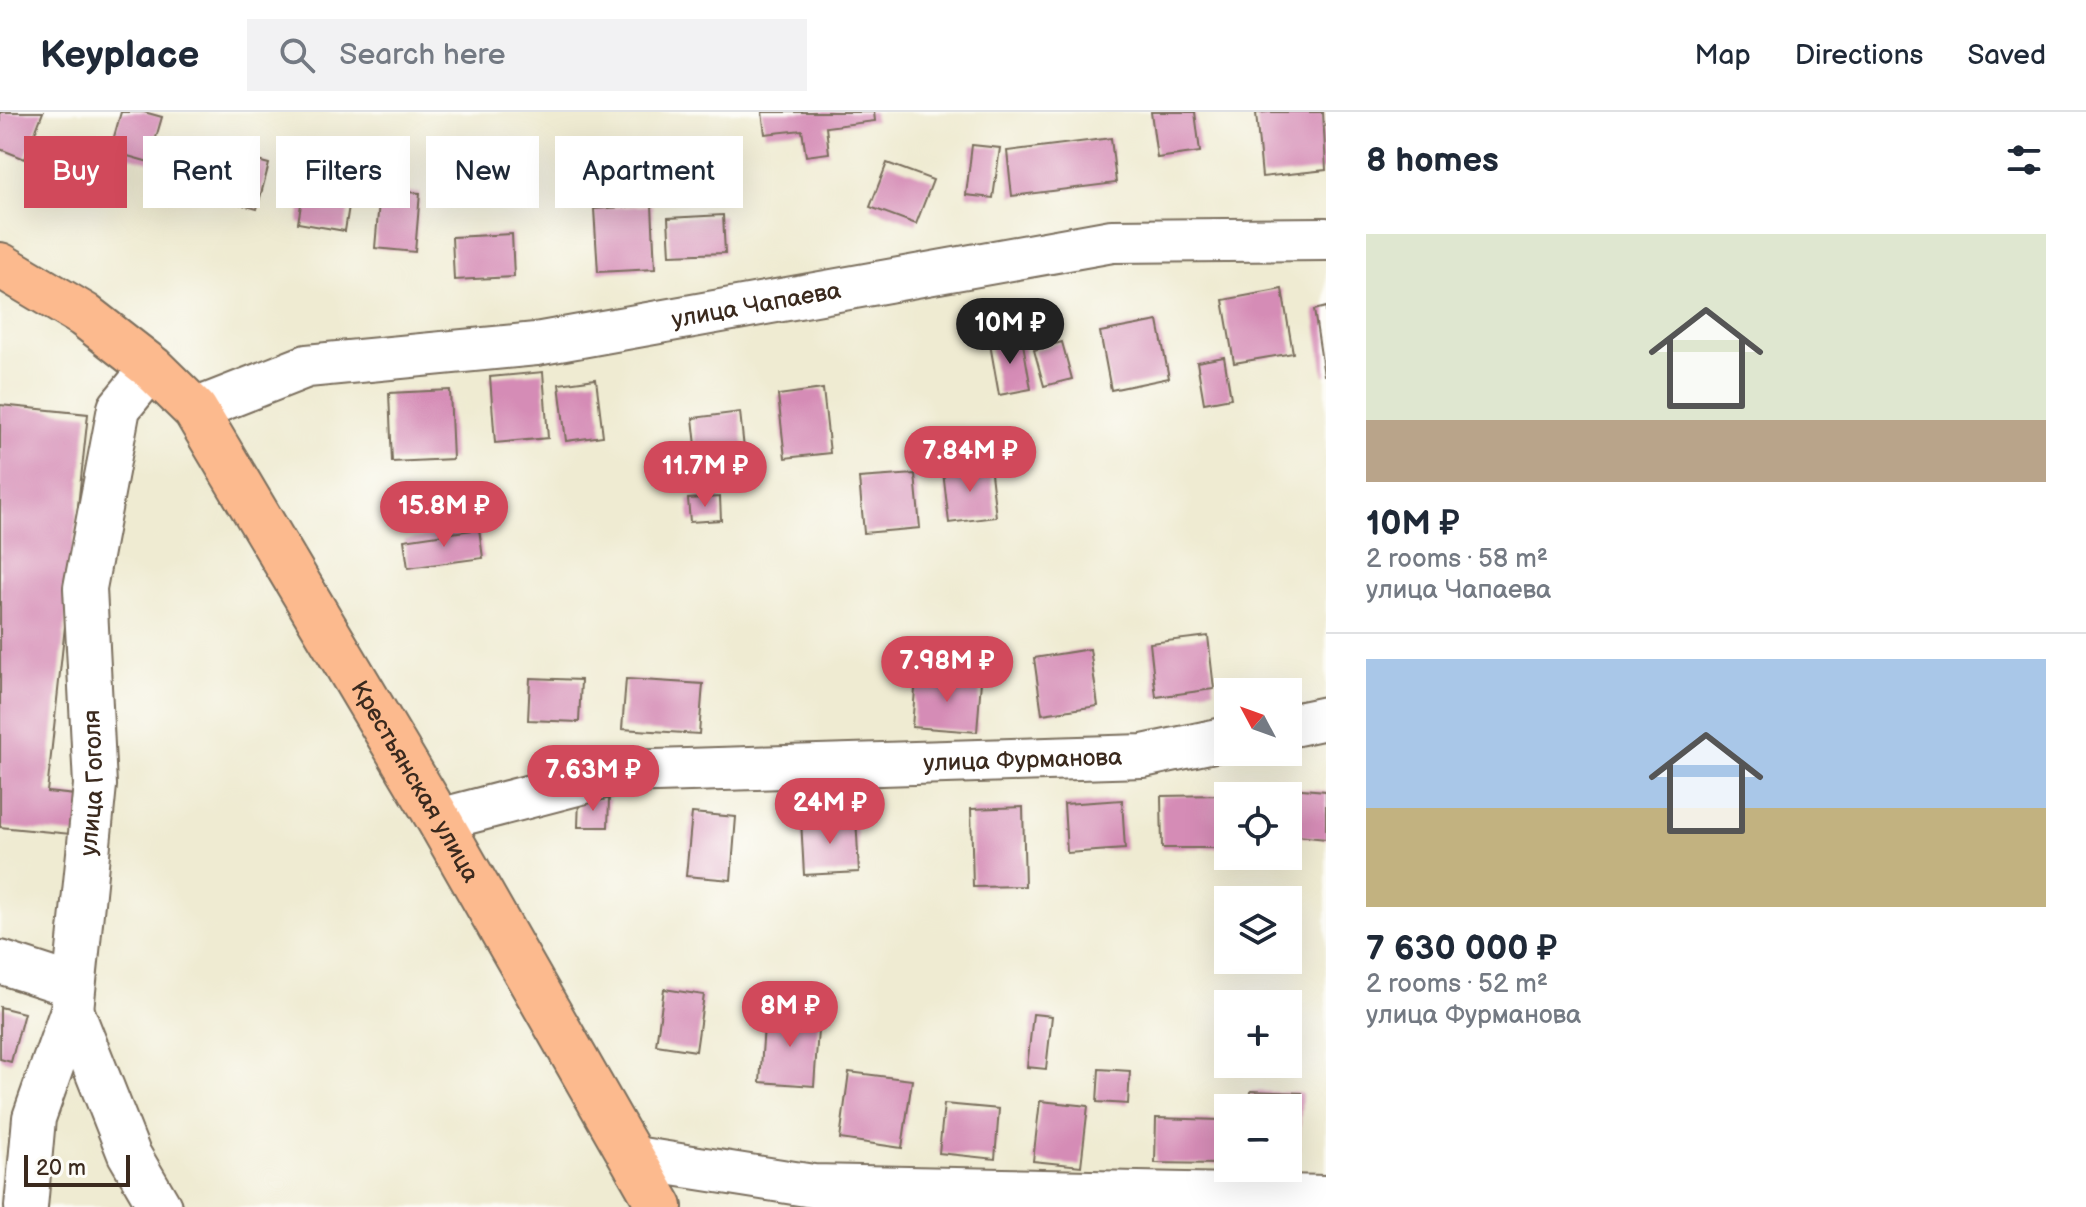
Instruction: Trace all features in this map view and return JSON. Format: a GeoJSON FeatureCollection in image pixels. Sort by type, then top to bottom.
{"type":"FeatureCollection","features":[{"type":"Feature","properties":{"kind":"main road"},"geometry":{"type":"LineString","coordinates":[[0,265],[84,315],[152,368]]}},
{"type":"Feature","properties":{"kind":"main road","name":"Крестьянская улица"},"geometry":{"type":"LineString","coordinates":[[152,368],[195,410],[439,820],[635,1158],[660,1207]]}},
{"type":"Feature","properties":{"kind":"street","name":"улица Чапаева"},"geometry":{"type":"LineString","coordinates":[[195,410],[307,366],[536,344],[1112,241],[1326,239]]}},
{"type":"Feature","properties":{"kind":"street","name":"улица Гоголя"},"geometry":{"type":"LineString","coordinates":[[26,1207],[34,1118],[73,998],[95,785],[85,588],[119,408],[152,368]]}},
{"type":"Feature","properties":{"kind":"street"},"geometry":{"type":"LineString","coordinates":[[1302,723],[1326,718]]}},
{"type":"Feature","properties":{"kind":"street","name":"улица Фурманова"},"geometry":{"type":"LineString","coordinates":[[439,820],[623,772],[1143,756],[1214,741]]}},
{"type":"Feature","properties":{"kind":"street"},"geometry":{"type":"LineString","coordinates":[[0,962],[73,998],[129,1154],[160,1207]]}},
{"type":"Feature","properties":{"kind":"street"},"geometry":{"type":"LineString","coordinates":[[635,1158],[813,1186],[1326,1197]]}},
{"type":"Feature","properties":{"kind":"building"},"geometry":{"type":"Polygon","coordinates":[[[0,112],[43,112],[34,136],[24,136],[24,159],[0,149],[0,112]]]}},
{"type":"Feature","properties":{"kind":"building"},"geometry":{"type":"Polygon","coordinates":[[[121,112],[144,112],[162,117],[157,136],[143,136],[143,160],[127,156],[127,136],[114,136],[121,112]]]}},
{"type":"Feature","properties":{"kind":"building"},"geometry":{"type":"Polygon","coordinates":[[[762,112],[874,112],[875,121],[826,127],[829,153],[806,156],[802,130],[765,134],[762,112]]]}},
{"type":"Feature","properties":{"kind":"building"},"geometry":{"type":"Polygon","coordinates":[[[1151,112],[1195,112],[1200,152],[1157,158],[1151,112]]]}},
{"type":"Feature","properties":{"kind":"building"},"geometry":{"type":"Polygon","coordinates":[[[1323,112],[1326,170],[1262,177],[1256,113],[1323,112]]]}},
{"type":"Feature","properties":{"kind":"building"},"geometry":{"type":"Polygon","coordinates":[[[1111,138],[1116,183],[1012,196],[1007,151],[1111,138]]]}},
{"type":"Feature","properties":{"kind":"building"},"geometry":{"type":"Polygon","coordinates":[[[972,145],[1000,148],[993,198],[966,195],[972,145]]]}},
{"type":"Feature","properties":{"kind":"building"},"geometry":{"type":"Polygon","coordinates":[[[260,162],[269,164],[260,198],[260,162]]]}},
{"type":"Feature","properties":{"kind":"building"},"geometry":{"type":"Polygon","coordinates":[[[887,163],[933,180],[916,224],[870,207],[887,163]]]}},
{"type":"Feature","properties":{"kind":"building"},"geometry":{"type":"Polygon","coordinates":[[[410,192],[420,193],[415,252],[375,248],[378,208],[410,208],[410,192]]]}},
{"type":"Feature","properties":{"kind":"building"},"geometry":{"type":"Polygon","coordinates":[[[300,208],[349,208],[345,231],[298,223],[300,208]]]}},
{"type":"Feature","properties":{"kind":"building"},"geometry":{"type":"Polygon","coordinates":[[[652,208],[655,269],[598,272],[594,209],[652,208]]]}},
{"type":"Feature","properties":{"kind":"building"},"geometry":{"type":"Polygon","coordinates":[[[723,215],[725,253],[670,255],[668,218],[723,215]]]}},
{"type":"Feature","properties":{"kind":"building"},"geometry":{"type":"Polygon","coordinates":[[[512,234],[514,277],[454,280],[452,237],[512,234]]]}},
{"type":"Feature","properties":{"kind":"building"},"geometry":{"type":"Polygon","coordinates":[[[1282,289],[1293,353],[1234,363],[1223,300],[1282,289]]]}},
{"type":"Feature","properties":{"kind":"building"},"geometry":{"type":"Polygon","coordinates":[[[1326,307],[1326,375],[1324,375],[1314,310],[1326,307]]]}},
{"type":"Feature","properties":{"kind":"building"},"geometry":{"type":"Polygon","coordinates":[[[1158,321],[1169,378],[1111,390],[1100,332],[1158,321]]]}},
{"type":"Feature","properties":{"kind":"building"},"geometry":{"type":"Polygon","coordinates":[[[1022,338],[1031,389],[999,395],[990,344],[1022,338]]]}},
{"type":"Feature","properties":{"kind":"building"},"geometry":{"type":"Polygon","coordinates":[[[1062,342],[1072,379],[1044,386],[1034,350],[1062,342]]]}},
{"type":"Feature","properties":{"kind":"building"},"geometry":{"type":"Polygon","coordinates":[[[1224,357],[1231,398],[1204,403],[1197,362],[1224,357]]]}},
{"type":"Feature","properties":{"kind":"building"},"geometry":{"type":"Polygon","coordinates":[[[543,372],[548,438],[495,443],[490,377],[543,372]]]}},
{"type":"Feature","properties":{"kind":"building"},"geometry":{"type":"Polygon","coordinates":[[[596,379],[603,436],[566,441],[559,384],[596,379]]]}},
{"type":"Feature","properties":{"kind":"building"},"geometry":{"type":"Polygon","coordinates":[[[823,389],[830,453],[785,458],[778,395],[823,389]]]}},
{"type":"Feature","properties":{"kind":"building"},"geometry":{"type":"Polygon","coordinates":[[[450,390],[453,459],[392,462],[389,393],[450,390]]]}},
{"type":"Feature","properties":{"kind":"building"},"geometry":{"type":"Polygon","coordinates":[[[0,405],[88,414],[47,792],[85,796],[81,835],[0,827],[0,405]]]}},
{"type":"Feature","properties":{"kind":"building"},"geometry":{"type":"Polygon","coordinates":[[[740,412],[746,467],[699,473],[693,418],[740,412]]]}},
{"type":"Feature","properties":{"kind":"building"},"geometry":{"type":"Polygon","coordinates":[[[990,465],[996,517],[949,523],[943,471],[990,465]]]}},
{"type":"Feature","properties":{"kind":"building"},"geometry":{"type":"Polygon","coordinates":[[[915,474],[920,528],[864,533],[859,478],[915,474]]]}},
{"type":"Feature","properties":{"kind":"building"},"geometry":{"type":"Polygon","coordinates":[[[720,497],[721,520],[690,522],[688,499],[720,497]]]}},
{"type":"Feature","properties":{"kind":"building"},"geometry":{"type":"Polygon","coordinates":[[[479,529],[483,558],[408,568],[404,540],[479,529]]]}},
{"type":"Feature","properties":{"kind":"building"},"geometry":{"type":"Polygon","coordinates":[[[1208,636],[1214,689],[1156,697],[1150,643],[1208,636]]]}},
{"type":"Feature","properties":{"kind":"building"},"geometry":{"type":"Polygon","coordinates":[[[1090,649],[1098,706],[1042,714],[1034,658],[1090,649]]]}},
{"type":"Feature","properties":{"kind":"building"},"geometry":{"type":"Polygon","coordinates":[[[916,677],[981,681],[977,732],[912,727],[916,677]]]}},
{"type":"Feature","properties":{"kind":"building"},"geometry":{"type":"Polygon","coordinates":[[[530,678],[581,680],[579,722],[528,720],[530,678]]]}},
{"type":"Feature","properties":{"kind":"building"},"geometry":{"type":"Polygon","coordinates":[[[626,679],[703,684],[699,734],[622,729],[626,679]]]}},
{"type":"Feature","properties":{"kind":"building"},"geometry":{"type":"Polygon","coordinates":[[[1302,789],[1326,791],[1326,839],[1302,836],[1302,789]]]}},
{"type":"Feature","properties":{"kind":"building"},"geometry":{"type":"Polygon","coordinates":[[[1214,795],[1214,848],[1162,848],[1161,796],[1214,795]]]}},
{"type":"Feature","properties":{"kind":"building"},"geometry":{"type":"Polygon","coordinates":[[[579,798],[609,799],[608,827],[578,827],[579,798]]]}},
{"type":"Feature","properties":{"kind":"building"},"geometry":{"type":"Polygon","coordinates":[[[1122,800],[1125,849],[1067,853],[1064,804],[1122,800]]]}},
{"type":"Feature","properties":{"kind":"building"},"geometry":{"type":"Polygon","coordinates":[[[1023,807],[1025,886],[973,887],[971,809],[1023,807]]]}},
{"type":"Feature","properties":{"kind":"building"},"geometry":{"type":"Polygon","coordinates":[[[692,813],[736,817],[731,880],[686,876],[692,813]]]}},
{"type":"Feature","properties":{"kind":"building"},"geometry":{"type":"Polygon","coordinates":[[[856,817],[859,872],[804,875],[801,820],[856,817]]]}},
{"type":"Feature","properties":{"kind":"building"},"geometry":{"type":"Polygon","coordinates":[[[664,989],[704,995],[696,1051],[656,1045],[664,989]]]}},
{"type":"Feature","properties":{"kind":"building"},"geometry":{"type":"Polygon","coordinates":[[[0,1007],[24,1013],[11,1062],[0,1059],[0,1007]]]}},
{"type":"Feature","properties":{"kind":"building"},"geometry":{"type":"Polygon","coordinates":[[[765,1012],[819,1016],[814,1086],[760,1082],[765,1012]]]}},
{"type":"Feature","properties":{"kind":"building"},"geometry":{"type":"Polygon","coordinates":[[[1033,1014],[1052,1016],[1046,1069],[1027,1067],[1033,1014]]]}},
{"type":"Feature","properties":{"kind":"building"},"geometry":{"type":"Polygon","coordinates":[[[1099,1069],[1130,1071],[1128,1104],[1097,1102],[1099,1069]]]}},
{"type":"Feature","properties":{"kind":"building"},"geometry":{"type":"Polygon","coordinates":[[[849,1072],[912,1080],[902,1148],[840,1139],[849,1072]]]}},
{"type":"Feature","properties":{"kind":"building"},"geometry":{"type":"Polygon","coordinates":[[[1251,1091],[1302,1093],[1302,1094],[1251,1094],[1251,1091]]]}},
{"type":"Feature","properties":{"kind":"building"},"geometry":{"type":"Polygon","coordinates":[[[1040,1101],[1088,1106],[1081,1166],[1033,1161],[1040,1101]]]}},
{"type":"Feature","properties":{"kind":"building"},"geometry":{"type":"Polygon","coordinates":[[[944,1104],[999,1109],[995,1159],[939,1153],[944,1104]]]}},
{"type":"Feature","properties":{"kind":"building"},"geometry":{"type":"Polygon","coordinates":[[[1156,1118],[1214,1120],[1214,1164],[1155,1163],[1156,1118]]]}}]}
